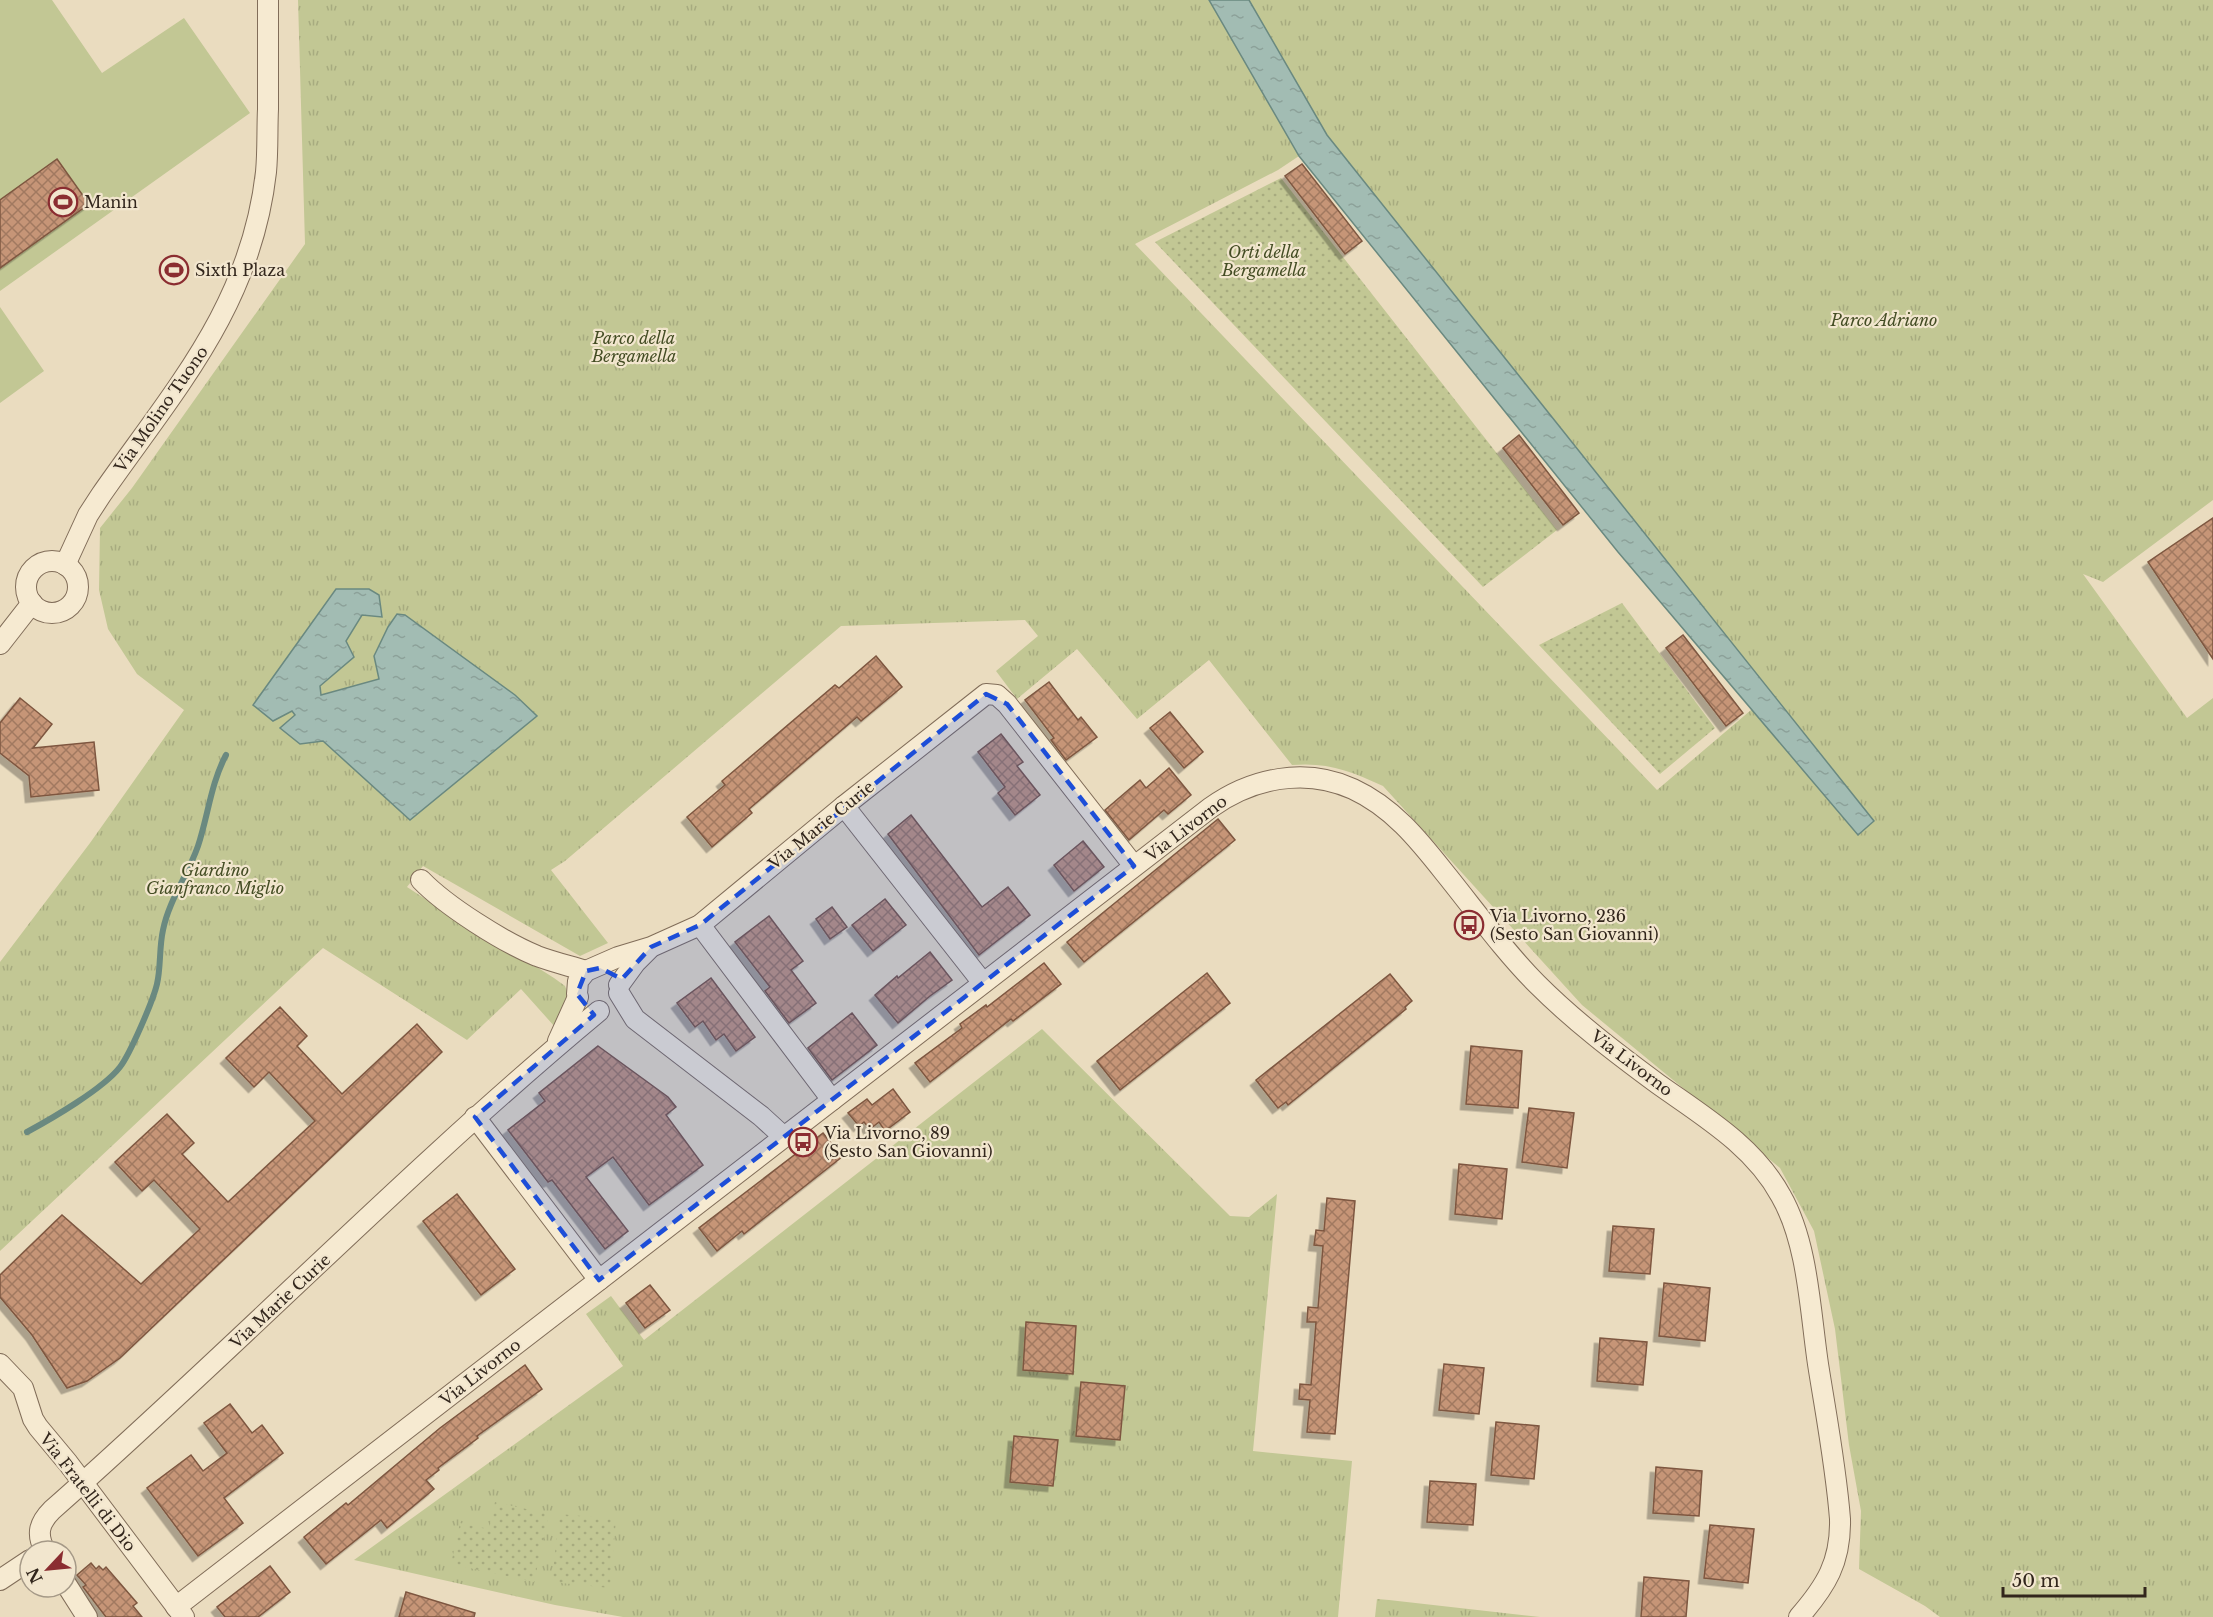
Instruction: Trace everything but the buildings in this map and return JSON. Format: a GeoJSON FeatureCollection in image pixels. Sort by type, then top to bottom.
{"type":"FeatureCollection","features":[{"type":"Feature","properties":{"kind":"street","name":"Via Molino Tuono"},"geometry":{"type":"LineString","coordinates":[[65,565],[94,505],[187,375],[213,333],[245,264],[262,200],[266,171],[268,0]]}},
{"type":"Feature","properties":{"kind":"street"},"geometry":{"type":"LineString","coordinates":[[50,561],[65,565],[75,577],[77,584],[75,597],[69,606],[62,610],[45,612],[32,603],[26,588],[30,573],[42,563],[50,561]]}},
{"type":"Feature","properties":{"kind":"street"},"geometry":{"type":"LineString","coordinates":[[0,644],[32,603]]}},
{"type":"Feature","properties":{"kind":"street","name":"Via Marie Curie"},"geometry":{"type":"LineString","coordinates":[[590,970],[651,947],[700,925],[844,806],[986,694]]}},
{"type":"Feature","properties":{"kind":"street","name":"Via Livorno"},"geometry":{"type":"LineString","coordinates":[[986,694],[997,695],[1007,704],[1134,867]]}},
{"type":"Feature","properties":{"kind":"street","name":"Via Livorno"},"geometry":{"type":"LineString","coordinates":[[180,1612],[600,1280],[1222,800],[1256,784],[1279,779],[1310,777],[1336,782],[1355,790],[1375,801],[1410,831],[1520,965],[1558,1005],[1628,1061],[1722,1130],[1762,1168],[1786,1205],[1800,1250],[1840,1519],[1839,1545],[1830,1575],[1814,1600],[1799,1617]]}},
{"type":"Feature","properties":{"kind":"street"},"geometry":{"type":"LineString","coordinates":[[844,806],[983,983]]}},
{"type":"Feature","properties":{"kind":"street"},"geometry":{"type":"LineString","coordinates":[[421,880],[435,895],[512,944],[537,956],[590,970],[600,968],[613,973],[635,1020]]}},
{"type":"Feature","properties":{"kind":"street"},"geometry":{"type":"LineString","coordinates":[[700,925],[832,1100]]}},
{"type":"Feature","properties":{"kind":"street","name":"Via Marie Curie"},"geometry":{"type":"LineString","coordinates":[[619,989],[635,963],[651,947]]}},
{"type":"Feature","properties":{"kind":"street"},"geometry":{"type":"LineString","coordinates":[[537,956],[567,980],[586,1007],[635,1020],[761,1116],[784,1137]]}},
{"type":"Feature","properties":{"kind":"street"},"geometry":{"type":"LineString","coordinates":[[577,995],[578,981],[590,970]]}},
{"type":"Feature","properties":{"kind":"street"},"geometry":{"type":"LineString","coordinates":[[601,1011],[614,1004],[619,989]]}},
{"type":"Feature","properties":{"kind":"street","name":"Via Marie Curie"},"geometry":{"type":"LineString","coordinates":[[554,1049],[566,1027],[577,995]]}},
{"type":"Feature","properties":{"kind":"street","name":"Via Marie Curie"},"geometry":{"type":"LineString","coordinates":[[40,1539],[39,1531],[44,1518],[475,1117],[601,1011]]}},
{"type":"Feature","properties":{"kind":"street"},"geometry":{"type":"LineString","coordinates":[[475,1117],[600,1280]]}},
{"type":"Feature","properties":{"kind":"street","name":"Via Fratelli di Dio"},"geometry":{"type":"LineString","coordinates":[[0,1364],[23,1388],[35,1422],[180,1612]]}},
{"type":"Feature","properties":{"kind":"street"},"geometry":{"type":"LineString","coordinates":[[0,1580],[18,1568]]}},
{"type":"Feature","properties":{"kind":"street"},"geometry":{"type":"LineString","coordinates":[[76,1599],[87,1617]]}},
{"type":"Feature","properties":{"kind":"highlighted area"},"geometry":{"type":"Polygon","coordinates":[[[986,694],[1007,704],[1134,866],[599,1280],[475,1117],[594,1015],[577,994],[586,971],[600,968],[622,979],[651,947],[700,925],[986,694]]]}},
{"type":"Feature","properties":{"kind":"green space","name":"Manin"},"geometry":{"type":"Polygon","coordinates":[[[0,0],[52,0],[102,73],[184,18],[250,113],[0,291],[0,0]]]}},
{"type":"Feature","properties":{"kind":"green space"},"geometry":{"type":"Polygon","coordinates":[[[298,0],[1209,0],[1299,156],[1278,170],[1135,244],[1657,790],[1771,693],[1327,136],[1249,0],[2213,0],[2213,500],[2103,582],[2083,574],[2187,718],[2213,698],[2213,1617],[1940,1617],[1925,1606],[1859,1569],[1861,1511],[1849,1445],[1835,1329],[1814,1231],[1780,1168],[1582,1005],[1383,786],[1328,766],[1292,765],[1209,660],[1137,719],[1077,649],[1017,699],[996,671],[1038,636],[1025,620],[841,626],[565,861],[551,870],[608,943],[580,956],[423,866],[407,887],[499,947],[532,964],[565,986],[570,999],[555,1027],[521,989],[467,1040],[323,948],[0,1251],[0,962],[90,843],[184,710],[137,674],[108,629],[99,590],[100,528],[132,488],[305,244],[298,0]]]}},
{"type":"Feature","properties":{"kind":"green space","name":"Orti della Bergamella"},"geometry":{"type":"Polygon","coordinates":[[[1281,178],[1557,530],[1483,587],[1155,242],[1281,178]]]}},
{"type":"Feature","properties":{"kind":"green space"},"geometry":{"type":"Polygon","coordinates":[[[0,307],[44,371],[0,403],[0,307]]]}},
{"type":"Feature","properties":{"kind":"green space"},"geometry":{"type":"Polygon","coordinates":[[[1622,603],[1715,728],[1660,774],[1539,645],[1622,603]]]}},
{"type":"Feature","properties":{"kind":"green space"},"geometry":{"type":"Polygon","coordinates":[[[1042,1029],[1230,1216],[1249,1217],[1277,1194],[1253,1451],[1352,1461],[1338,1617],[623,1617],[555,1605],[354,1560],[623,1366],[586,1314],[611,1296],[644,1340],[1042,1029]]]}},
{"type":"Feature","properties":{"kind":"green space"},"geometry":{"type":"Polygon","coordinates":[[[495,1502],[549,1514],[534,1582],[451,1564],[460,1523],[489,1529],[495,1502]]]}},
{"type":"Feature","properties":{"kind":"green space"},"geometry":{"type":"Polygon","coordinates":[[[559,1514],[616,1519],[610,1588],[552,1582],[559,1514]]]}},
{"type":"Feature","properties":{"kind":"green space"},"geometry":{"type":"Polygon","coordinates":[[[1377,1599],[1389,1600],[1540,1617],[1375,1617],[1377,1599]]]}},
{"type":"Feature","properties":{"kind":"water"},"geometry":{"type":"Polygon","coordinates":[[[1209,0],[1249,0],[1327,135],[1874,821],[1858,835],[1618,552],[1299,156],[1209,0]]]}},
{"type":"Feature","properties":{"kind":"water"},"geometry":{"type":"Polygon","coordinates":[[[336,589],[369,589],[379,595],[382,617],[362,615],[346,641],[354,657],[320,686],[321,695],[379,679],[374,656],[397,614],[405,615],[515,695],[537,716],[410,820],[323,741],[300,744],[280,728],[295,715],[292,711],[273,721],[253,705],[336,589]]]}},
{"type":"Feature","properties":{"kind":"waterway"},"geometry":{"type":"LineString","coordinates":[[27,1132],[102,1085],[120,1067],[129,1051],[155,992],[166,919],[198,846],[213,788],[226,755]]}},
{"type":"Feature","properties":{"kind":"place","name":"Manin"},"geometry":{"type":"Point","coordinates":[63,202]}},
{"type":"Feature","properties":{"kind":"place","name":"Sixth Plaza"},"geometry":{"type":"Point","coordinates":[174,270]}},
{"type":"Feature","properties":{"kind":"place","name":"Via Livorno, 236 (Sesto San Giovanni)"},"geometry":{"type":"Point","coordinates":[1469,925]}},
{"type":"Feature","properties":{"kind":"place","name":"Via Livorno, 89 (Sesto San Giovanni)"},"geometry":{"type":"Point","coordinates":[803,1142]}},
{"type":"Feature","properties":{"kind":"park label","name":"Parco Adriano"},"geometry":{"type":"Point","coordinates":[1884,320]}},
{"type":"Feature","properties":{"kind":"park label","name":"Parco della Bergamella"},"geometry":{"type":"Point","coordinates":[634,347]}},
{"type":"Feature","properties":{"kind":"park label","name":"Giardino Gianfranco Miglio"},"geometry":{"type":"Point","coordinates":[215,879]}}]}
